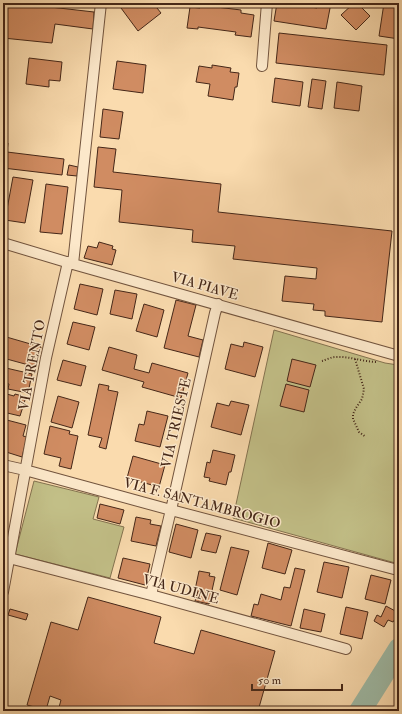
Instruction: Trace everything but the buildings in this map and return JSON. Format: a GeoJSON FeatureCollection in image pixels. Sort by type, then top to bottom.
{"type":"FeatureCollection","features":[{"type":"Feature","properties":{"kind":"street","name":"VIA TRENTO"},"geometry":{"type":"LineString","coordinates":[[3,592],[46,358],[70,263],[101,3]]}},
{"type":"Feature","properties":{"kind":"street"},"geometry":{"type":"LineString","coordinates":[[262,66],[267,3]]}},
{"type":"Feature","properties":{"kind":"street","name":"VIA PIAVE"},"geometry":{"type":"LineString","coordinates":[[3,243],[399,356]]}},
{"type":"Feature","properties":{"kind":"street","name":"VIA TRIESTE"},"geometry":{"type":"LineString","coordinates":[[151,595],[172,510],[218,304]]}},
{"type":"Feature","properties":{"kind":"street","name":"VIA F. SANTAMBROGIO"},"geometry":{"type":"LineString","coordinates":[[3,465],[394,568]]}},
{"type":"Feature","properties":{"kind":"street","name":"VIA UDINE"},"geometry":{"type":"LineString","coordinates":[[9,558],[151,595],[346,649]]}},
{"type":"Feature","properties":{"kind":"path"},"geometry":{"type":"LineString","coordinates":[[322,361],[334,357],[345,357],[365,361],[381,362],[386,353]]}},
{"type":"Feature","properties":{"kind":"path"},"geometry":{"type":"LineString","coordinates":[[355,359],[364,389],[362,398],[353,414],[353,420],[359,432],[366,437]]}},
{"type":"Feature","properties":{"kind":"shaded area"},"geometry":{"type":"Polygon","coordinates":[[[274,330],[385,363],[398,365],[399,564],[233,518],[274,330]]]}},
{"type":"Feature","properties":{"kind":"shaded area"},"geometry":{"type":"Polygon","coordinates":[[[34,481],[99,497],[93,519],[124,527],[110,578],[15,554],[34,481]]]}},
{"type":"Feature","properties":{"kind":"waterway"},"geometry":{"type":"LineString","coordinates":[[360,711],[399,649]]}}]}
